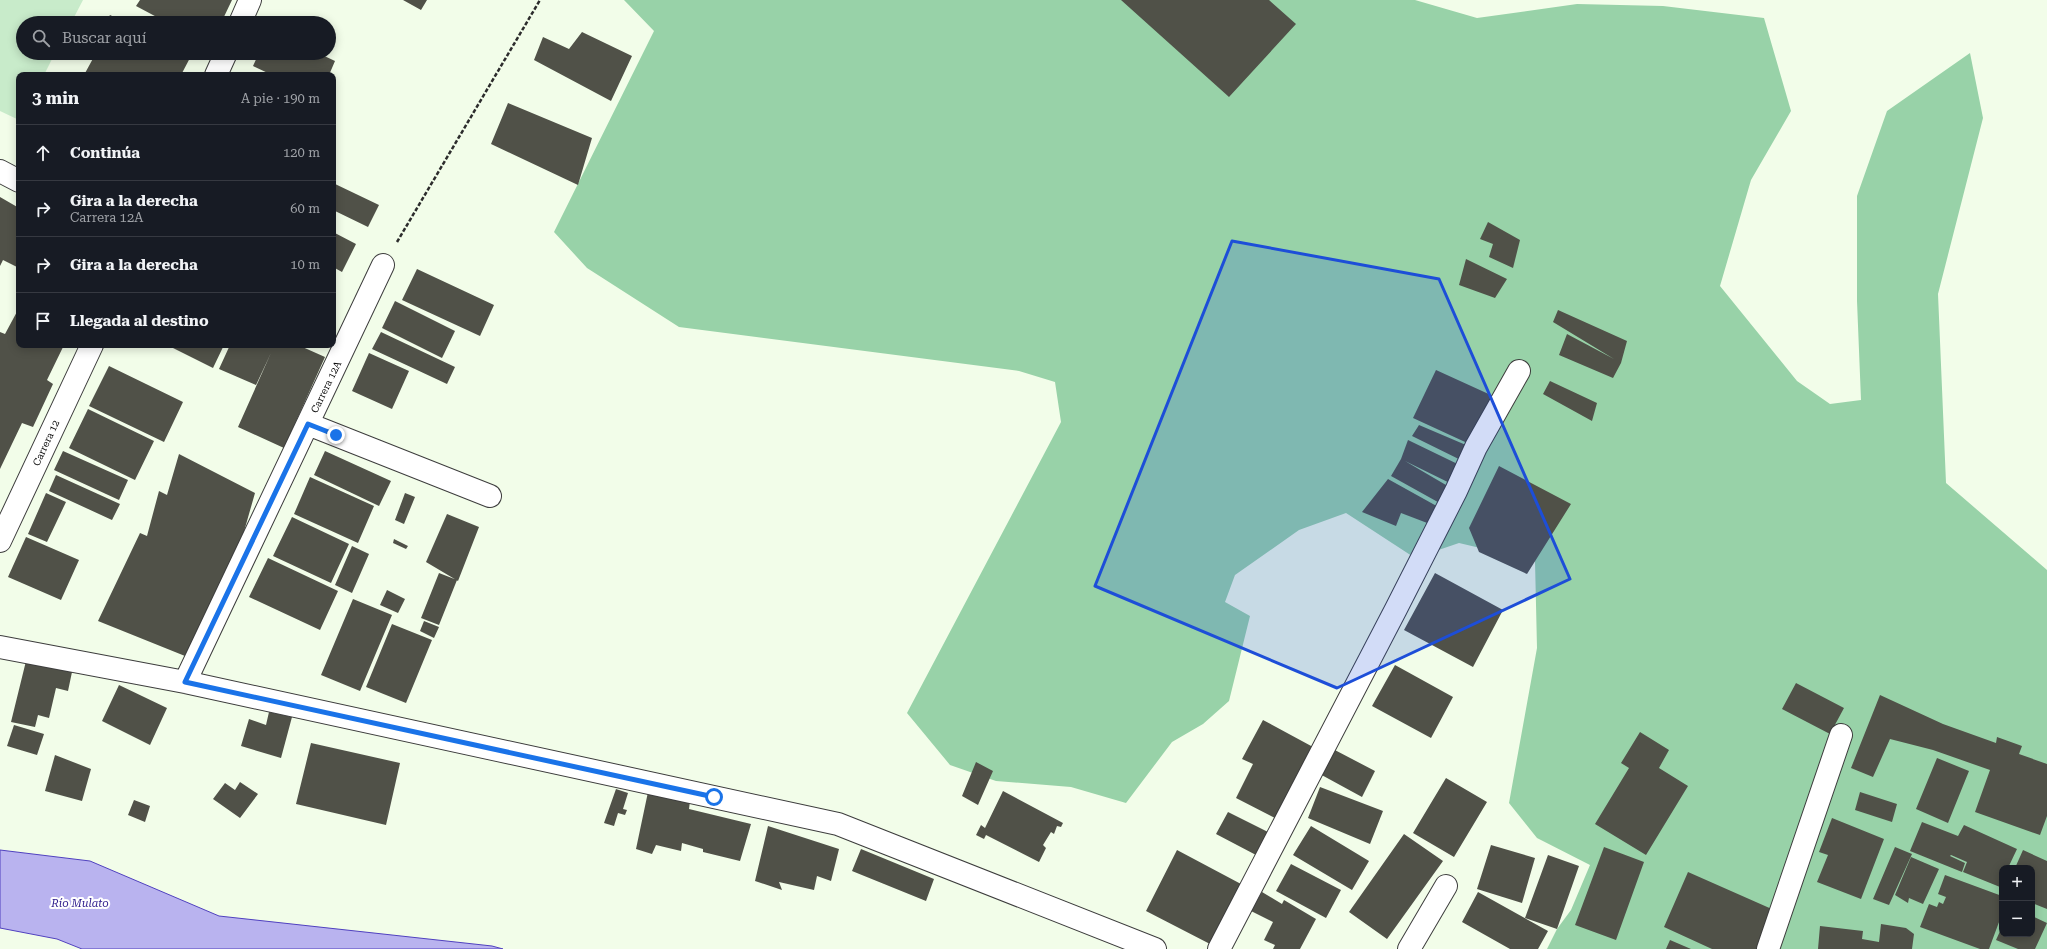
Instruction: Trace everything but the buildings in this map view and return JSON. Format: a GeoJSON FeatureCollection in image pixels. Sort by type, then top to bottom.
{"type":"FeatureCollection","features":[{"type":"Feature","properties":{"kind":"street"},"geometry":{"type":"LineString","coordinates":[[243,16],[250,0]]}},
{"type":"Feature","properties":{"kind":"street"},"geometry":{"type":"LineString","coordinates":[[217,72],[223,60]]}},
{"type":"Feature","properties":{"kind":"street"},"geometry":{"type":"LineString","coordinates":[[0,171],[16,179]]}},
{"type":"Feature","properties":{"kind":"street","name":"Carrera 12A"},"geometry":{"type":"LineString","coordinates":[[185,682],[383,265]]}},
{"type":"Feature","properties":{"kind":"street","name":"Carrera 12"},"geometry":{"type":"LineString","coordinates":[[0,541],[91,348]]}},
{"type":"Feature","properties":{"kind":"street"},"geometry":{"type":"LineString","coordinates":[[1220,949],[1396,609],[1456,491],[1476,447],[1519,370]]}},
{"type":"Feature","properties":{"kind":"street"},"geometry":{"type":"LineString","coordinates":[[308,424],[490,496]]}},
{"type":"Feature","properties":{"kind":"street"},"geometry":{"type":"LineString","coordinates":[[0,647],[185,682],[838,824],[1155,949]]}},
{"type":"Feature","properties":{"kind":"street"},"geometry":{"type":"LineString","coordinates":[[1768,949],[1841,735]]}},
{"type":"Feature","properties":{"kind":"street"},"geometry":{"type":"LineString","coordinates":[[1409,949],[1446,886]]}},
{"type":"Feature","properties":{"kind":"path"},"geometry":{"type":"LineString","coordinates":[[383,265],[540,0]]}},
{"type":"Feature","properties":{"kind":"highlighted area"},"geometry":{"type":"Polygon","coordinates":[[[1232,241],[1439,279],[1570,579],[1337,688],[1095,586],[1232,241]]]}},
{"type":"Feature","properties":{"kind":"green space"},"geometry":{"type":"Polygon","coordinates":[[[0,0],[83,0],[75,16],[16,16],[16,60],[52,60],[46,72],[16,72],[16,119],[0,111],[0,0]]]}},
{"type":"Feature","properties":{"kind":"green space"},"geometry":{"type":"Polygon","coordinates":[[[624,0],[1415,0],[1477,18],[1577,4],[1663,6],[1764,18],[1791,111],[1751,180],[1720,286],[1797,381],[1830,404],[1861,400],[1857,301],[1857,196],[1887,111],[1970,53],[1983,118],[1938,294],[1946,483],[2047,570],[2047,949],[1547,949],[1557,929],[1571,910],[1590,865],[1537,838],[1509,803],[1537,648],[1535,561],[1459,543],[1415,558],[1346,513],[1299,530],[1235,575],[1225,602],[1250,616],[1229,701],[1203,724],[1172,742],[1126,803],[1071,787],[996,781],[950,765],[907,713],[1061,422],[1055,382],[1019,371],[679,327],[587,268],[554,232],[654,31],[624,0]]]}},
{"type":"Feature","properties":{"kind":"water","name":"Río Mulato"},"geometry":{"type":"Polygon","coordinates":[[[0,850],[90,861],[219,916],[492,946],[503,949],[82,949],[57,939],[0,928],[0,850]]]}},
{"type":"Feature","properties":{"kind":"route"},"geometry":{"type":"LineString","coordinates":[[336,435],[308,424],[185,682],[714,797]]}}]}
